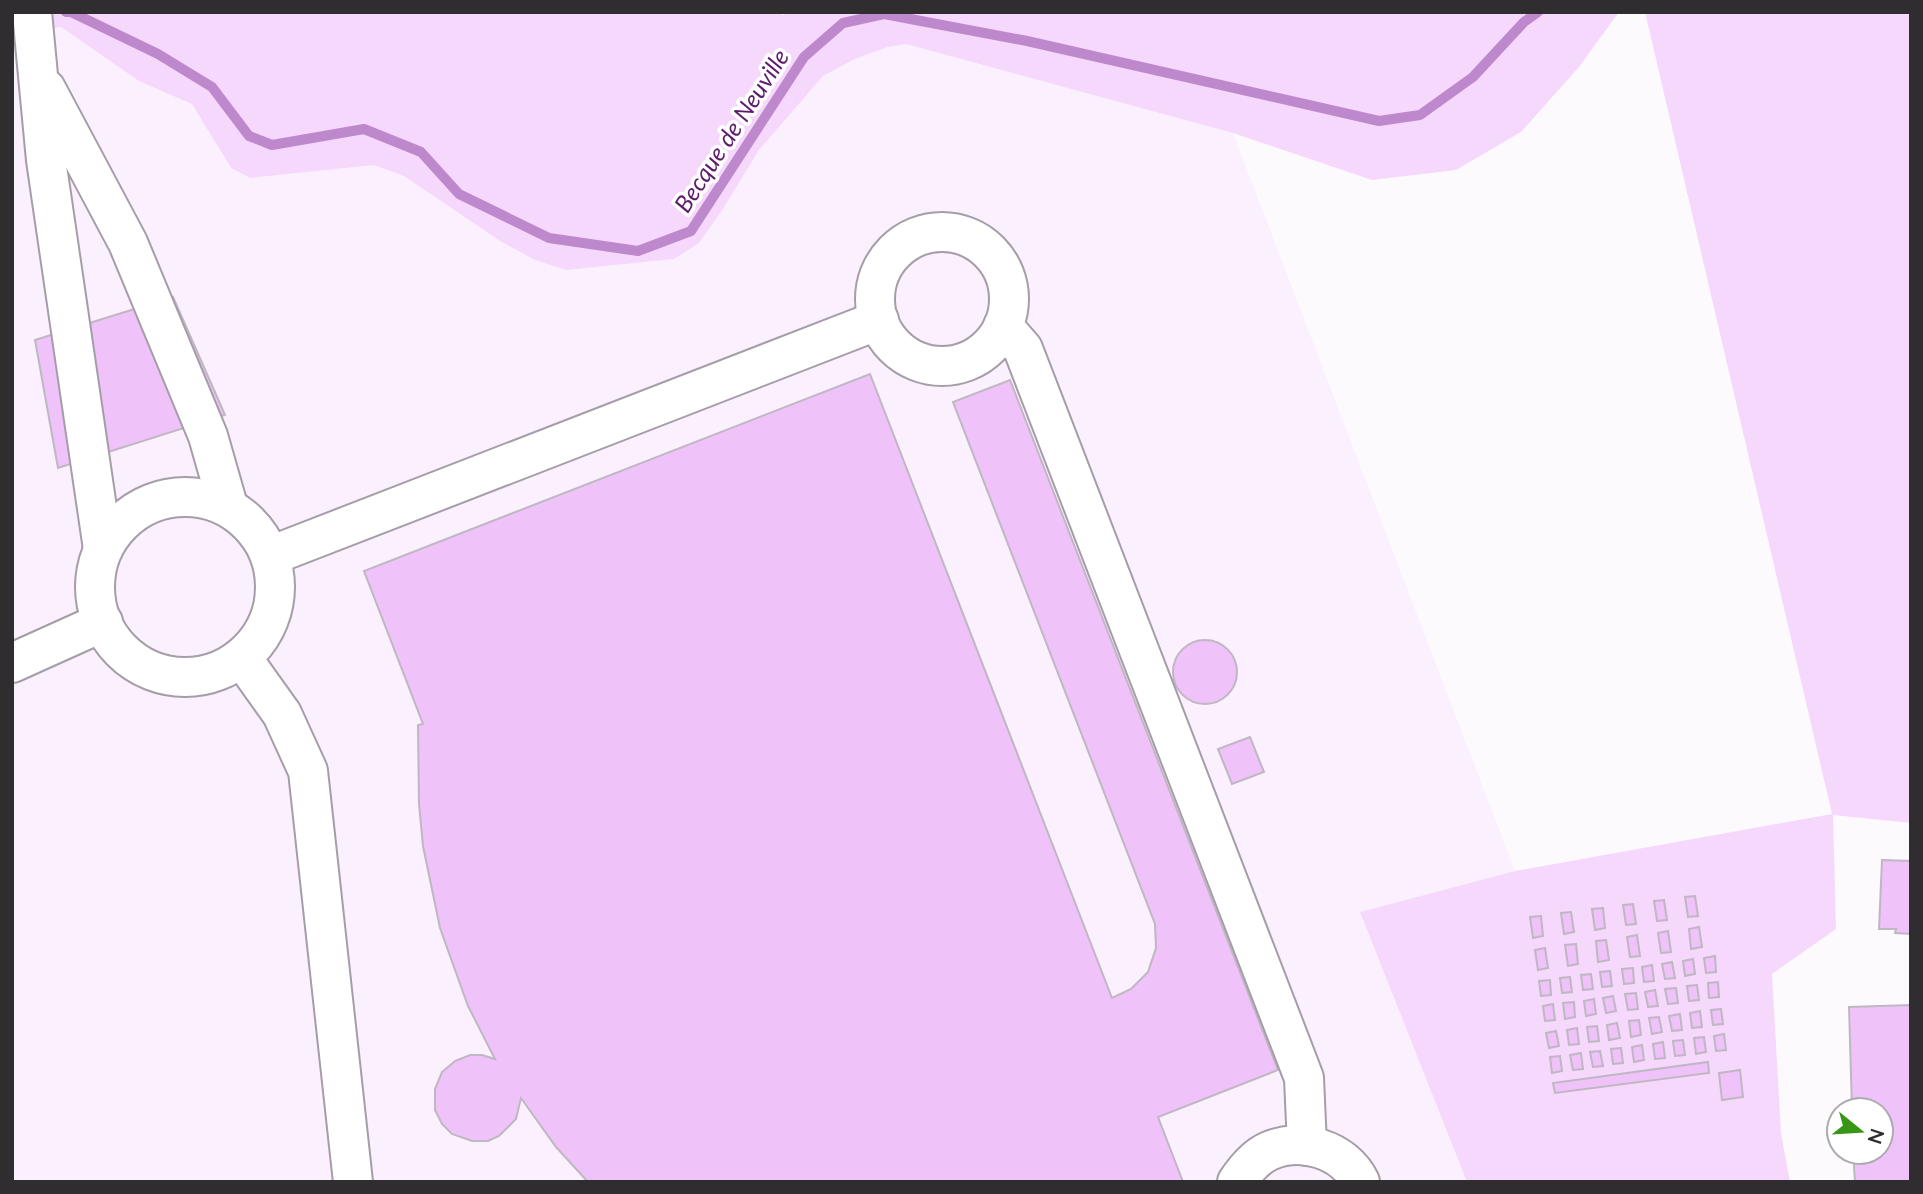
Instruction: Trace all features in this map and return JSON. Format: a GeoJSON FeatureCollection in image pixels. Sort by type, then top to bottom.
{"type":"FeatureCollection","features":[{"type":"Feature","properties":{"kind":"lane"},"geometry":{"type":"LineString","coordinates":[[35,43],[128,243],[208,436],[228,506]]}},
{"type":"Feature","properties":{"kind":"lane"},"geometry":{"type":"LineString","coordinates":[[35,43],[46,160],[103,549]]}},
{"type":"Feature","properties":{"kind":"lane"},"geometry":{"type":"LineString","coordinates":[[937,231],[958,233],[979,242],[995,256],[1006,275],[1010,297],[1007,319],[996,339],[980,355],[960,364],[937,367],[915,361],[897,349],[883,331],[879,320],[875,310],[876,287],[883,267],[897,249],[915,237],[937,231]]}},
{"type":"Feature","properties":{"kind":"lane"},"geometry":{"type":"LineString","coordinates":[[270,556],[879,320]]}},
{"type":"Feature","properties":{"kind":"lane"},"geometry":{"type":"LineString","coordinates":[[1003,326],[1023,349],[1304,1078],[1307,1146]]}},
{"type":"Feature","properties":{"kind":"lane"},"geometry":{"type":"LineString","coordinates":[[171,497],[200,497],[228,506],[252,524],[268,549],[276,577],[274,607],[262,635],[242,658],[215,673],[186,678],[155,673],[129,658],[109,636],[97,608],[94,578],[103,549],[119,524],[143,506],[171,497]]}},
{"type":"Feature","properties":{"kind":"lane"},"geometry":{"type":"LineString","coordinates":[[12,663],[103,622]]}},
{"type":"Feature","properties":{"kind":"lane"},"geometry":{"type":"LineString","coordinates":[[242,658],[282,715],[308,771],[353,1182]]}},
{"type":"Feature","properties":{"kind":"lane"},"geometry":{"type":"LineString","coordinates":[[1237,1182],[1248,1166],[1268,1151],[1292,1145],[1316,1146],[1338,1156],[1356,1173],[1360,1182]]}},
{"type":"Feature","properties":{"kind":"shaded area"},"geometry":{"type":"Polygon","coordinates":[[[12,12],[774,12],[783,15],[791,12],[1619,12],[1579,67],[1521,132],[1456,170],[1372,180],[1233,133],[906,44],[888,47],[855,59],[823,76],[759,150],[699,243],[674,259],[566,270],[535,260],[500,241],[404,176],[374,165],[250,178],[231,168],[192,104],[139,81],[61,27],[12,36],[12,12]]]}},
{"type":"Feature","properties":{"kind":"shaded area"},"geometry":{"type":"Polygon","coordinates":[[[1645,12],[1911,12],[1911,823],[1833,815],[1836,929],[1772,974],[1781,1133],[1790,1182],[1467,1182],[1360,912],[1515,871],[1832,814],[1645,12]]]}},
{"type":"Feature","properties":{"kind":"shaded area"},"geometry":{"type":"Polygon","coordinates":[[[61,27],[139,81],[193,104],[230,168],[250,178],[374,165],[404,176],[500,241],[535,260],[566,270],[674,259],[699,243],[759,150],[823,76],[855,59],[888,47],[906,44],[1233,133],[1515,871],[1360,912],[1467,1182],[12,1182],[12,36],[61,27]]]}},
{"type":"Feature","properties":{"kind":"building"},"geometry":{"type":"Polygon","coordinates":[[[173,297],[225,415],[58,468],[35,340],[173,297]]]}},
{"type":"Feature","properties":{"kind":"building"},"geometry":{"type":"Polygon","coordinates":[[[870,374],[1112,998],[1131,989],[1148,972],[1156,948],[1155,924],[953,402],[1010,380],[1278,1070],[1158,1117],[1183,1182],[588,1182],[556,1147],[521,1098],[516,1119],[499,1136],[488,1141],[472,1141],[452,1134],[442,1124],[435,1110],[435,1089],[442,1072],[455,1061],[470,1055],[495,1059],[468,1006],[440,928],[423,846],[419,804],[418,725],[423,724],[364,571],[870,374]]]}},
{"type":"Feature","properties":{"kind":"building"},"geometry":{"type":"Polygon","coordinates":[[[1199,640],[1211,640],[1228,649],[1235,660],[1235,684],[1228,695],[1211,704],[1199,704],[1187,699],[1178,690],[1173,678],[1173,666],[1178,654],[1187,645],[1199,640]]]}},
{"type":"Feature","properties":{"kind":"building"},"geometry":{"type":"Polygon","coordinates":[[[1250,737],[1264,772],[1232,784],[1218,749],[1250,737]]]}},
{"type":"Feature","properties":{"kind":"building"},"geometry":{"type":"Polygon","coordinates":[[[1882,860],[1911,861],[1911,934],[1895,933],[1896,929],[1879,929],[1882,860]]]}},
{"type":"Feature","properties":{"kind":"building"},"geometry":{"type":"Polygon","coordinates":[[[1695,896],[1698,916],[1688,917],[1685,897],[1695,896]]]}},
{"type":"Feature","properties":{"kind":"building"},"geometry":{"type":"Polygon","coordinates":[[[1664,900],[1667,920],[1657,921],[1654,901],[1664,900]]]}},
{"type":"Feature","properties":{"kind":"building"},"geometry":{"type":"Polygon","coordinates":[[[1633,904],[1636,924],[1626,925],[1623,905],[1633,904]]]}},
{"type":"Feature","properties":{"kind":"building"},"geometry":{"type":"Polygon","coordinates":[[[1603,908],[1605,928],[1595,930],[1592,909],[1603,908]]]}},
{"type":"Feature","properties":{"kind":"building"},"geometry":{"type":"Polygon","coordinates":[[[1571,912],[1574,932],[1564,934],[1561,913],[1571,912]]]}},
{"type":"Feature","properties":{"kind":"building"},"geometry":{"type":"Polygon","coordinates":[[[1541,916],[1543,936],[1533,938],[1530,917],[1541,916]]]}},
{"type":"Feature","properties":{"kind":"building"},"geometry":{"type":"Polygon","coordinates":[[[1699,927],[1702,947],[1691,949],[1689,929],[1699,927]]]}},
{"type":"Feature","properties":{"kind":"building"},"geometry":{"type":"Polygon","coordinates":[[[1668,931],[1671,952],[1661,953],[1658,933],[1668,931]]]}},
{"type":"Feature","properties":{"kind":"building"},"geometry":{"type":"Polygon","coordinates":[[[1637,935],[1640,956],[1630,957],[1627,937],[1637,935]]]}},
{"type":"Feature","properties":{"kind":"building"},"geometry":{"type":"Polygon","coordinates":[[[1606,940],[1609,960],[1598,962],[1596,941],[1606,940]]]}},
{"type":"Feature","properties":{"kind":"building"},"geometry":{"type":"Polygon","coordinates":[[[1576,944],[1578,964],[1568,966],[1565,945],[1576,944]]]}},
{"type":"Feature","properties":{"kind":"building"},"geometry":{"type":"Polygon","coordinates":[[[1545,948],[1548,968],[1538,970],[1535,950],[1545,948]]]}},
{"type":"Feature","properties":{"kind":"building"},"geometry":{"type":"Polygon","coordinates":[[[1715,956],[1716,972],[1706,973],[1704,958],[1715,956]]]}},
{"type":"Feature","properties":{"kind":"building"},"geometry":{"type":"Polygon","coordinates":[[[1693,959],[1695,974],[1685,976],[1683,961],[1693,959]]]}},
{"type":"Feature","properties":{"kind":"building"},"geometry":{"type":"Polygon","coordinates":[[[1672,962],[1675,978],[1665,979],[1662,964],[1672,962]]]}},
{"type":"Feature","properties":{"kind":"building"},"geometry":{"type":"Polygon","coordinates":[[[1652,965],[1654,981],[1644,982],[1642,967],[1652,965]]]}},
{"type":"Feature","properties":{"kind":"building"},"geometry":{"type":"Polygon","coordinates":[[[1633,968],[1634,983],[1624,984],[1622,969],[1633,968]]]}},
{"type":"Feature","properties":{"kind":"building"},"geometry":{"type":"Polygon","coordinates":[[[1610,971],[1612,986],[1602,987],[1600,972],[1610,971]]]}},
{"type":"Feature","properties":{"kind":"building"},"geometry":{"type":"Polygon","coordinates":[[[1591,974],[1593,989],[1583,990],[1581,975],[1591,974]]]}},
{"type":"Feature","properties":{"kind":"building"},"geometry":{"type":"Polygon","coordinates":[[[1570,977],[1572,992],[1562,993],[1560,978],[1570,977]]]}},
{"type":"Feature","properties":{"kind":"building"},"geometry":{"type":"Polygon","coordinates":[[[1550,980],[1551,995],[1541,996],[1539,981],[1550,980]]]}},
{"type":"Feature","properties":{"kind":"building"},"geometry":{"type":"Polygon","coordinates":[[[1718,982],[1719,997],[1709,998],[1708,983],[1718,982]]]}},
{"type":"Feature","properties":{"kind":"building"},"geometry":{"type":"Polygon","coordinates":[[[1697,985],[1699,1000],[1689,1001],[1687,986],[1697,985]]]}},
{"type":"Feature","properties":{"kind":"building"},"geometry":{"type":"Polygon","coordinates":[[[1676,988],[1678,1003],[1668,1004],[1665,989],[1676,988]]]}},
{"type":"Feature","properties":{"kind":"building"},"geometry":{"type":"Polygon","coordinates":[[[1655,990],[1658,1006],[1648,1007],[1645,992],[1655,990]]]}},
{"type":"Feature","properties":{"kind":"building"},"geometry":{"type":"Polygon","coordinates":[[[1636,993],[1638,1009],[1628,1010],[1625,994],[1636,993]]]}},
{"type":"Feature","properties":{"kind":"building"},"geometry":{"type":"Polygon","coordinates":[[[1613,996],[1616,1011],[1606,1013],[1603,998],[1613,996]]]}},
{"type":"Feature","properties":{"kind":"building"},"geometry":{"type":"Polygon","coordinates":[[[1594,999],[1596,1014],[1586,1016],[1584,1001],[1594,999]]]}},
{"type":"Feature","properties":{"kind":"building"},"geometry":{"type":"Polygon","coordinates":[[[1574,1002],[1575,1017],[1565,1019],[1563,1003],[1574,1002]]]}},
{"type":"Feature","properties":{"kind":"building"},"geometry":{"type":"Polygon","coordinates":[[[1553,1004],[1555,1020],[1545,1021],[1543,1006],[1553,1004]]]}},
{"type":"Feature","properties":{"kind":"building"},"geometry":{"type":"Polygon","coordinates":[[[1911,1005],[1911,1182],[1855,1182],[1854,1166],[1895,1166],[1895,1096],[1852,1096],[1849,1007],[1911,1005]]]}},
{"type":"Feature","properties":{"kind":"building"},"geometry":{"type":"Polygon","coordinates":[[[1721,1009],[1723,1024],[1713,1025],[1711,1010],[1721,1009]]]}},
{"type":"Feature","properties":{"kind":"building"},"geometry":{"type":"Polygon","coordinates":[[[1700,1011],[1702,1027],[1692,1028],[1690,1013],[1700,1011]]]}},
{"type":"Feature","properties":{"kind":"building"},"geometry":{"type":"Polygon","coordinates":[[[1680,1014],[1682,1030],[1672,1031],[1669,1016],[1680,1014]]]}},
{"type":"Feature","properties":{"kind":"building"},"geometry":{"type":"Polygon","coordinates":[[[1659,1017],[1662,1032],[1652,1034],[1649,1018],[1659,1017]]]}},
{"type":"Feature","properties":{"kind":"building"},"geometry":{"type":"Polygon","coordinates":[[[1639,1020],[1641,1035],[1631,1037],[1629,1021],[1639,1020]]]}},
{"type":"Feature","properties":{"kind":"building"},"geometry":{"type":"Polygon","coordinates":[[[1617,1023],[1620,1038],[1609,1040],[1607,1025],[1617,1023]]]}},
{"type":"Feature","properties":{"kind":"building"},"geometry":{"type":"Polygon","coordinates":[[[1597,1026],[1599,1041],[1589,1042],[1587,1027],[1597,1026]]]}},
{"type":"Feature","properties":{"kind":"building"},"geometry":{"type":"Polygon","coordinates":[[[1577,1028],[1579,1044],[1569,1045],[1567,1030],[1577,1028]]]}},
{"type":"Feature","properties":{"kind":"building"},"geometry":{"type":"Polygon","coordinates":[[[1556,1031],[1559,1046],[1549,1048],[1546,1033],[1556,1031]]]}},
{"type":"Feature","properties":{"kind":"building"},"geometry":{"type":"Polygon","coordinates":[[[1724,1034],[1726,1050],[1716,1051],[1714,1036],[1724,1034]]]}},
{"type":"Feature","properties":{"kind":"building"},"geometry":{"type":"Polygon","coordinates":[[[1704,1037],[1706,1052],[1696,1054],[1694,1038],[1704,1037]]]}},
{"type":"Feature","properties":{"kind":"building"},"geometry":{"type":"Polygon","coordinates":[[[1683,1040],[1685,1055],[1675,1056],[1673,1041],[1683,1040]]]}},
{"type":"Feature","properties":{"kind":"building"},"geometry":{"type":"Polygon","coordinates":[[[1663,1042],[1665,1058],[1655,1059],[1653,1044],[1663,1042]]]}},
{"type":"Feature","properties":{"kind":"building"},"geometry":{"type":"Polygon","coordinates":[[[1642,1045],[1644,1060],[1634,1062],[1632,1047],[1642,1045]]]}},
{"type":"Feature","properties":{"kind":"building"},"geometry":{"type":"Polygon","coordinates":[[[1621,1048],[1623,1063],[1613,1064],[1611,1049],[1621,1048]]]}},
{"type":"Feature","properties":{"kind":"building"},"geometry":{"type":"Polygon","coordinates":[[[1600,1051],[1603,1066],[1593,1067],[1590,1052],[1600,1051]]]}},
{"type":"Feature","properties":{"kind":"building"},"geometry":{"type":"Polygon","coordinates":[[[1581,1053],[1583,1069],[1573,1070],[1570,1055],[1581,1053]]]}},
{"type":"Feature","properties":{"kind":"building"},"geometry":{"type":"Polygon","coordinates":[[[1560,1056],[1562,1071],[1552,1073],[1550,1057],[1560,1056]]]}},
{"type":"Feature","properties":{"kind":"building"},"geometry":{"type":"Polygon","coordinates":[[[1708,1062],[1709,1073],[1555,1093],[1553,1083],[1708,1062]]]}},
{"type":"Feature","properties":{"kind":"building"},"geometry":{"type":"Polygon","coordinates":[[[1740,1070],[1743,1097],[1722,1100],[1719,1073],[1740,1070]]]}},
{"type":"Feature","properties":{"kind":"waterway","name":"Becque de Neuville"},"geometry":{"type":"LineString","coordinates":[[66,12],[158,54],[212,87],[249,136],[272,145],[364,129],[421,152],[459,194],[549,238],[638,251],[691,231],[804,57],[843,23],[884,14],[1027,41],[1379,121],[1420,115],[1473,77],[1524,22],[1538,12]]}}]}
